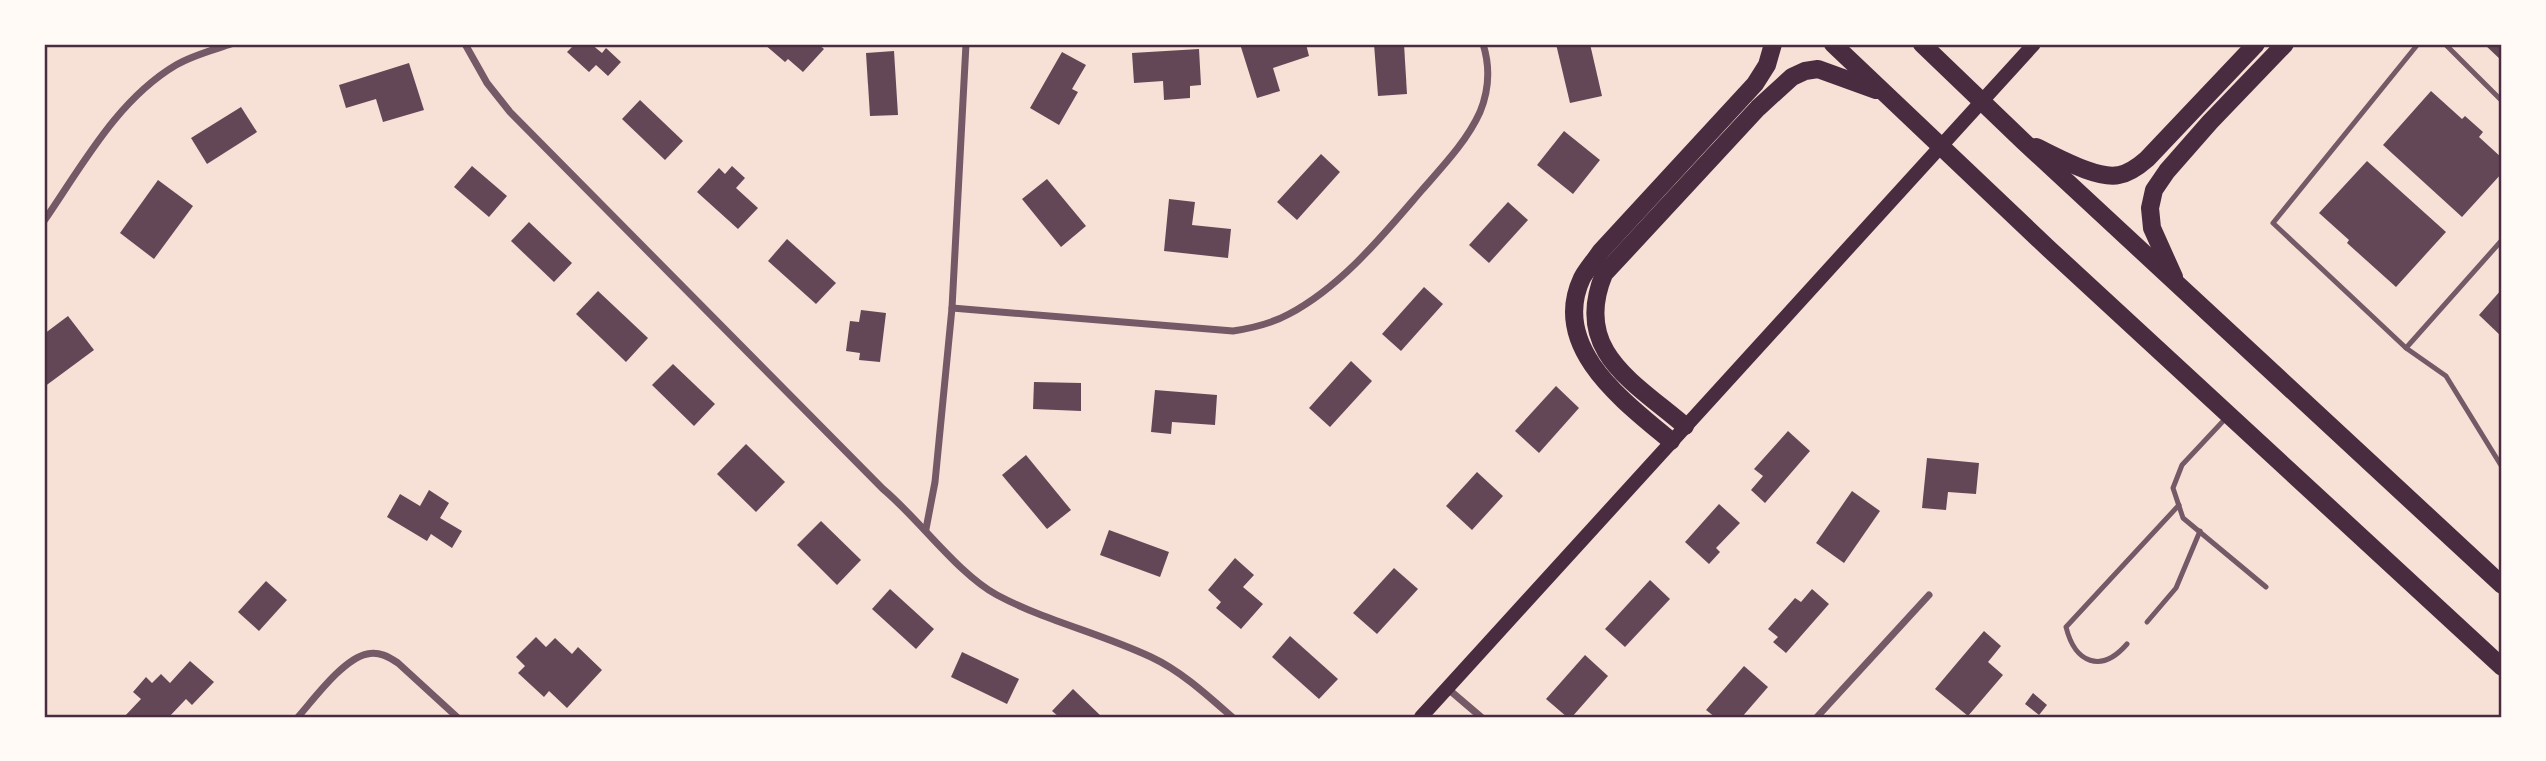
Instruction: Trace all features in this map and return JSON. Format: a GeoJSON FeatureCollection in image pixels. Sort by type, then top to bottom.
{"type":"FeatureCollection","features":[{"type":"Feature","properties":{"kind":"main road"},"geometry":{"type":"LineString","coordinates":[[1671,441],[1626,404],[1589,362],[1581,348],[1576,330],[1576,299],[1582,278],[1601,251],[1755,83],[1767,65],[1773,44]]}},
{"type":"Feature","properties":{"kind":"main road"},"geometry":{"type":"LineString","coordinates":[[1833,44],[2228,416],[2502,667]]}},
{"type":"Feature","properties":{"kind":"main road"},"geometry":{"type":"LineString","coordinates":[[1922,44],[2502,585]]}},
{"type":"Feature","properties":{"kind":"main road"},"geometry":{"type":"LineString","coordinates":[[2023,141],[2098,173],[2119,175],[2132,170],[2157,150],[2256,44]]}},
{"type":"Feature","properties":{"kind":"main road"},"geometry":{"type":"LineString","coordinates":[[2179,286],[2152,228],[2150,208],[2154,190],[2210,122],[2285,44]]}},
{"type":"Feature","properties":{"kind":"main road"},"geometry":{"type":"LineString","coordinates":[[1421,717],[2029,48]]}},
{"type":"Feature","properties":{"kind":"main road"},"geometry":{"type":"LineString","coordinates":[[1685,426],[1618,369],[1600,344],[1594,308],[1604,274],[1758,108],[1791,77],[1818,69],[1884,93]]}},
{"type":"Feature","properties":{"kind":"street"},"geometry":{"type":"LineString","coordinates":[[44,221],[110,125],[142,90],[177,64],[231,44]]}},
{"type":"Feature","properties":{"kind":"street"},"geometry":{"type":"LineString","coordinates":[[465,44],[487,83],[510,112],[975,579],[994,593],[1031,611],[1153,658],[1185,677],[1232,717]]}},
{"type":"Feature","properties":{"kind":"street"},"geometry":{"type":"LineString","coordinates":[[926,529],[935,482],[952,309],[966,44]]}},
{"type":"Feature","properties":{"kind":"street"},"geometry":{"type":"LineString","coordinates":[[952,309],[1233,331],[1265,325],[1290,314],[1340,278],[1389,228],[1459,146],[1472,127],[1485,97],[1488,81],[1487,56],[1483,44]]}},
{"type":"Feature","properties":{"kind":"street"},"geometry":{"type":"LineString","coordinates":[[1817,717],[1929,594]]}},
{"type":"Feature","properties":{"kind":"street"},"geometry":{"type":"LineString","coordinates":[[298,717],[349,664],[370,653],[389,657],[398,663],[457,717]]}},
{"type":"Feature","properties":{"kind":"street"},"geometry":{"type":"LineString","coordinates":[[1447,688],[1481,717]]}},
{"type":"Feature","properties":{"kind":"lane"},"geometry":{"type":"LineString","coordinates":[[2418,44],[2273,223],[2406,348],[2446,376],[2502,467]]}},
{"type":"Feature","properties":{"kind":"lane"},"geometry":{"type":"LineString","coordinates":[[2445,44],[2502,101]]}},
{"type":"Feature","properties":{"kind":"lane"},"geometry":{"type":"LineString","coordinates":[[2406,348],[2502,240]]}},
{"type":"Feature","properties":{"kind":"lane"},"geometry":{"type":"LineString","coordinates":[[2228,416],[2182,464],[2173,488],[2183,518],[2266,587]]}},
{"type":"Feature","properties":{"kind":"lane"},"geometry":{"type":"LineString","coordinates":[[2127,644],[2118,655],[2104,662],[2084,658],[2070,644],[2066,627],[2179,505]]}},
{"type":"Feature","properties":{"kind":"lane"},"geometry":{"type":"LineString","coordinates":[[2147,622],[2176,588],[2200,531]]}},
{"type":"Feature","properties":{"kind":"building"},"geometry":{"type":"Polygon","coordinates":[[[575,44],[591,44],[602,53],[606,48],[621,62],[608,76],[596,65],[589,72],[567,52],[575,44]]]}},
{"type":"Feature","properties":{"kind":"building"},"geometry":{"type":"Polygon","coordinates":[[[764,44],[818,44],[824,49],[803,72],[788,59],[785,62],[764,44]]]}},
{"type":"Feature","properties":{"kind":"building"},"geometry":{"type":"Polygon","coordinates":[[[1240,44],[1306,44],[1309,56],[1273,68],[1280,91],[1257,98],[1240,44]]]}},
{"type":"Feature","properties":{"kind":"building"},"geometry":{"type":"Polygon","coordinates":[[[1374,44],[1404,44],[1407,94],[1378,96],[1374,44]]]}},
{"type":"Feature","properties":{"kind":"building"},"geometry":{"type":"Polygon","coordinates":[[[1556,44],[1590,44],[1602,96],[1570,103],[1556,44]]]}},
{"type":"Feature","properties":{"kind":"building"},"geometry":{"type":"Polygon","coordinates":[[[2484,44],[2502,44],[2502,61],[2484,44]]]}},
{"type":"Feature","properties":{"kind":"building"},"geometry":{"type":"Polygon","coordinates":[[[1199,49],[1201,85],[1190,86],[1190,98],[1164,100],[1163,81],[1134,83],[1132,53],[1199,49]]]}},
{"type":"Feature","properties":{"kind":"building"},"geometry":{"type":"Polygon","coordinates":[[[894,51],[898,115],[870,116],[866,53],[894,51]]]}},
{"type":"Feature","properties":{"kind":"building"},"geometry":{"type":"Polygon","coordinates":[[[1062,52],[1086,65],[1072,89],[1078,92],[1059,125],[1030,108],[1062,52]]]}},
{"type":"Feature","properties":{"kind":"building"},"geometry":{"type":"Polygon","coordinates":[[[409,63],[424,110],[383,122],[376,99],[346,108],[339,85],[409,63]]]}},
{"type":"Feature","properties":{"kind":"building"},"geometry":{"type":"Polygon","coordinates":[[[2431,91],[2462,119],[2465,116],[2483,132],[2479,137],[2502,158],[2502,173],[2462,217],[2383,145],[2431,91]]]}},
{"type":"Feature","properties":{"kind":"building"},"geometry":{"type":"Polygon","coordinates":[[[640,100],[683,141],[665,160],[622,119],[640,100]]]}},
{"type":"Feature","properties":{"kind":"building"},"geometry":{"type":"Polygon","coordinates":[[[241,107],[257,132],[207,164],[191,138],[241,107]]]}},
{"type":"Feature","properties":{"kind":"building"},"geometry":{"type":"Polygon","coordinates":[[[1564,131],[1600,160],[1573,194],[1537,165],[1564,131]]]}},
{"type":"Feature","properties":{"kind":"building"},"geometry":{"type":"Polygon","coordinates":[[[1321,154],[1340,172],[1297,220],[1277,202],[1321,154]]]}},
{"type":"Feature","properties":{"kind":"building"},"geometry":{"type":"Polygon","coordinates":[[[2367,161],[2446,232],[2396,287],[2347,243],[2349,240],[2319,213],[2367,161]]]}},
{"type":"Feature","properties":{"kind":"building"},"geometry":{"type":"Polygon","coordinates":[[[472,166],[507,196],[489,217],[454,187],[472,166]]]}},
{"type":"Feature","properties":{"kind":"building"},"geometry":{"type":"Polygon","coordinates":[[[732,166],[745,178],[736,188],[758,208],[738,229],[697,192],[719,168],[725,174],[732,166]]]}},
{"type":"Feature","properties":{"kind":"building"},"geometry":{"type":"Polygon","coordinates":[[[1047,179],[1086,226],[1061,247],[1022,199],[1047,179]]]}},
{"type":"Feature","properties":{"kind":"building"},"geometry":{"type":"Polygon","coordinates":[[[158,180],[193,206],[154,259],[120,233],[158,180]]]}},
{"type":"Feature","properties":{"kind":"building"},"geometry":{"type":"Polygon","coordinates":[[[1169,199],[1195,202],[1192,225],[1231,229],[1228,258],[1164,251],[1169,199]]]}},
{"type":"Feature","properties":{"kind":"building"},"geometry":{"type":"Polygon","coordinates":[[[1508,202],[1528,220],[1489,263],[1469,245],[1508,202]]]}},
{"type":"Feature","properties":{"kind":"building"},"geometry":{"type":"Polygon","coordinates":[[[529,222],[572,263],[554,282],[511,241],[529,222]]]}},
{"type":"Feature","properties":{"kind":"building"},"geometry":{"type":"Polygon","coordinates":[[[787,239],[836,283],[816,304],[768,261],[787,239]]]}},
{"type":"Feature","properties":{"kind":"building"},"geometry":{"type":"Polygon","coordinates":[[[1424,287],[1443,304],[1401,351],[1382,334],[1424,287]]]}},
{"type":"Feature","properties":{"kind":"building"},"geometry":{"type":"Polygon","coordinates":[[[2502,289],[2502,337],[2479,315],[2502,289]]]}},
{"type":"Feature","properties":{"kind":"building"},"geometry":{"type":"Polygon","coordinates":[[[598,291],[648,338],[626,362],[576,314],[598,291]]]}},
{"type":"Feature","properties":{"kind":"building"},"geometry":{"type":"Polygon","coordinates":[[[861,310],[886,313],[880,362],[859,360],[860,353],[846,351],[850,321],[859,322],[861,310]]]}},
{"type":"Feature","properties":{"kind":"building"},"geometry":{"type":"Polygon","coordinates":[[[68,316],[94,350],[44,387],[44,334],[68,316]]]}},
{"type":"Feature","properties":{"kind":"building"},"geometry":{"type":"Polygon","coordinates":[[[1351,361],[1372,381],[1330,427],[1309,408],[1351,361]]]}},
{"type":"Feature","properties":{"kind":"building"},"geometry":{"type":"Polygon","coordinates":[[[673,364],[715,404],[694,426],[652,385],[673,364]]]}},
{"type":"Feature","properties":{"kind":"building"},"geometry":{"type":"Polygon","coordinates":[[[1034,382],[1081,383],[1081,411],[1033,409],[1034,382]]]}},
{"type":"Feature","properties":{"kind":"building"},"geometry":{"type":"Polygon","coordinates":[[[1556,386],[1579,408],[1539,453],[1515,431],[1556,386]]]}},
{"type":"Feature","properties":{"kind":"building"},"geometry":{"type":"Polygon","coordinates":[[[1155,390],[1217,395],[1215,425],[1172,422],[1171,434],[1151,432],[1155,390]]]}},
{"type":"Feature","properties":{"kind":"building"},"geometry":{"type":"Polygon","coordinates":[[[1788,431],[1810,451],[1765,503],[1751,490],[1763,476],[1754,469],[1788,431]]]}},
{"type":"Feature","properties":{"kind":"building"},"geometry":{"type":"Polygon","coordinates":[[[746,444],[785,482],[756,512],[717,474],[746,444]]]}},
{"type":"Feature","properties":{"kind":"building"},"geometry":{"type":"Polygon","coordinates":[[[1026,455],[1071,510],[1047,529],[1002,475],[1026,455]]]}},
{"type":"Feature","properties":{"kind":"building"},"geometry":{"type":"Polygon","coordinates":[[[1927,458],[1979,463],[1976,494],[1948,492],[1946,510],[1922,508],[1927,458]]]}},
{"type":"Feature","properties":{"kind":"building"},"geometry":{"type":"Polygon","coordinates":[[[1477,472],[1503,496],[1472,530],[1446,506],[1477,472]]]}},
{"type":"Feature","properties":{"kind":"building"},"geometry":{"type":"Polygon","coordinates":[[[429,490],[449,503],[440,518],[462,531],[452,548],[431,534],[427,541],[387,517],[400,494],[420,506],[429,490]]]}},
{"type":"Feature","properties":{"kind":"building"},"geometry":{"type":"Polygon","coordinates":[[[1852,491],[1880,511],[1844,563],[1816,543],[1852,491]]]}},
{"type":"Feature","properties":{"kind":"building"},"geometry":{"type":"Polygon","coordinates":[[[1719,504],[1740,523],[1716,548],[1720,552],[1709,564],[1685,542],[1719,504]]]}},
{"type":"Feature","properties":{"kind":"building"},"geometry":{"type":"Polygon","coordinates":[[[821,521],[861,560],[837,585],[797,545],[821,521]]]}},
{"type":"Feature","properties":{"kind":"building"},"geometry":{"type":"Polygon","coordinates":[[[1109,530],[1169,552],[1160,577],[1100,555],[1109,530]]]}},
{"type":"Feature","properties":{"kind":"building"},"geometry":{"type":"Polygon","coordinates":[[[1235,558],[1254,575],[1243,587],[1263,604],[1241,629],[1216,608],[1221,602],[1208,590],[1235,558]]]}},
{"type":"Feature","properties":{"kind":"building"},"geometry":{"type":"Polygon","coordinates":[[[1394,568],[1418,589],[1377,634],[1353,613],[1394,568]]]}},
{"type":"Feature","properties":{"kind":"building"},"geometry":{"type":"Polygon","coordinates":[[[1650,580],[1670,599],[1625,647],[1605,629],[1650,580]]]}},
{"type":"Feature","properties":{"kind":"building"},"geometry":{"type":"Polygon","coordinates":[[[266,581],[287,600],[259,631],[238,612],[266,581]]]}},
{"type":"Feature","properties":{"kind":"building"},"geometry":{"type":"Polygon","coordinates":[[[890,589],[934,629],[916,649],[872,609],[890,589]]]}},
{"type":"Feature","properties":{"kind":"building"},"geometry":{"type":"Polygon","coordinates":[[[1812,589],[1829,604],[1786,653],[1773,642],[1778,637],[1768,629],[1795,598],[1801,602],[1812,589]]]}},
{"type":"Feature","properties":{"kind":"building"},"geometry":{"type":"Polygon","coordinates":[[[1984,631],[2001,646],[1988,662],[2003,675],[1968,716],[1935,689],[1984,631]]]}},
{"type":"Feature","properties":{"kind":"building"},"geometry":{"type":"Polygon","coordinates":[[[1290,636],[1338,679],[1319,699],[1272,657],[1290,636]]]}},
{"type":"Feature","properties":{"kind":"building"},"geometry":{"type":"Polygon","coordinates":[[[536,637],[546,647],[555,638],[572,654],[578,647],[602,670],[567,708],[549,691],[544,697],[518,673],[525,666],[516,657],[536,637]]]}},
{"type":"Feature","properties":{"kind":"building"},"geometry":{"type":"Polygon","coordinates":[[[962,652],[1019,679],[1007,704],[951,677],[962,652]]]}},
{"type":"Feature","properties":{"kind":"building"},"geometry":{"type":"Polygon","coordinates":[[[1585,655],[1608,676],[1572,717],[1567,717],[1546,699],[1585,655]]]}},
{"type":"Feature","properties":{"kind":"building"},"geometry":{"type":"Polygon","coordinates":[[[190,661],[214,682],[192,705],[186,699],[169,717],[124,717],[141,699],[133,692],[146,677],[152,683],[161,674],[170,683],[190,661]]]}},
{"type":"Feature","properties":{"kind":"building"},"geometry":{"type":"Polygon","coordinates":[[[1744,666],[1768,687],[1742,717],[1715,717],[1706,710],[1744,666]]]}},
{"type":"Feature","properties":{"kind":"building"},"geometry":{"type":"Polygon","coordinates":[[[1073,689],[1102,717],[1059,717],[1052,711],[1073,689]]]}},
{"type":"Feature","properties":{"kind":"building"},"geometry":{"type":"Polygon","coordinates":[[[2033,693],[2047,705],[2039,715],[2025,704],[2033,693]]]}}]}
